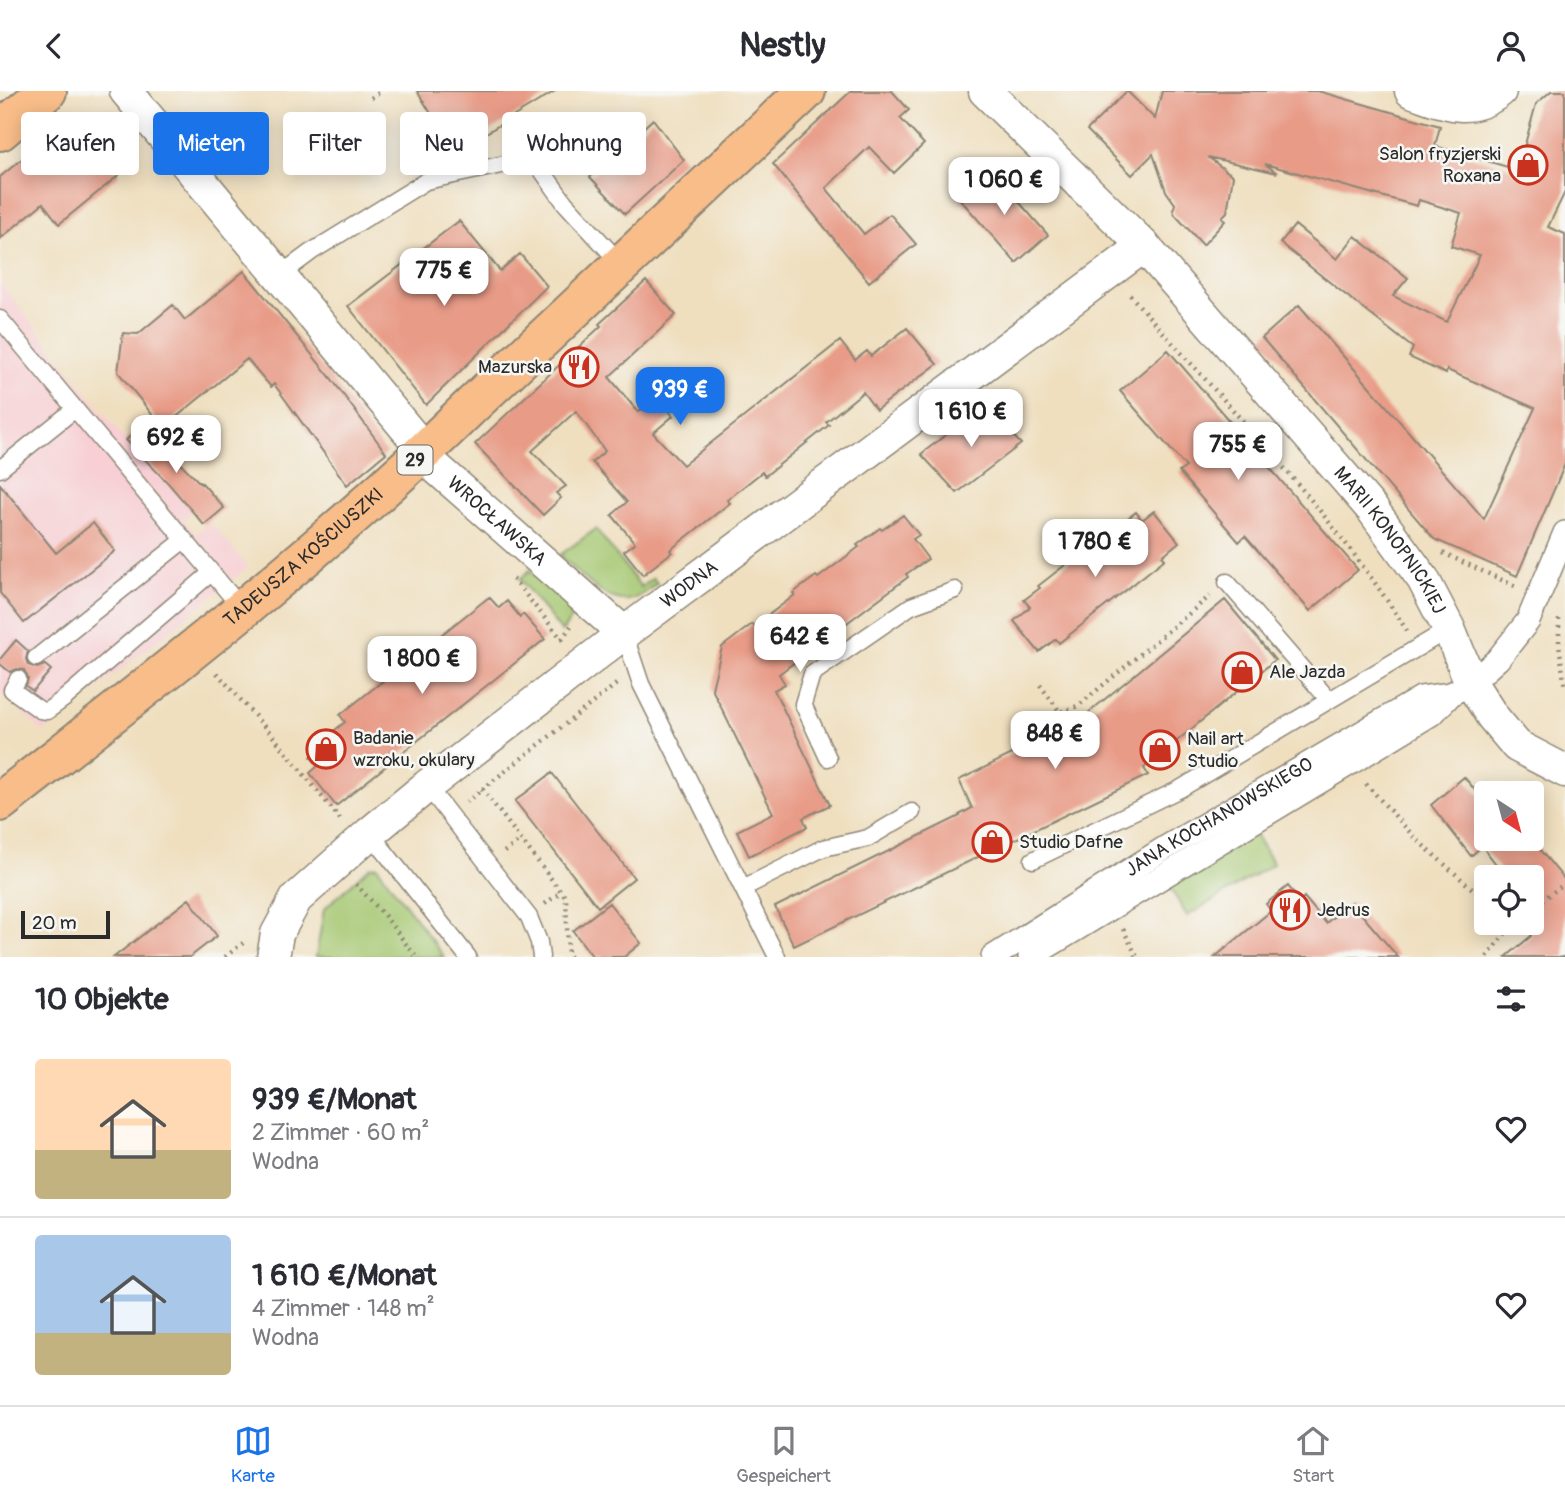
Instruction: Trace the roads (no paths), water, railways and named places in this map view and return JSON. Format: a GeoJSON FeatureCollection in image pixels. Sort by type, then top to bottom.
{"type":"FeatureCollection","features":[{"type":"Feature","properties":{"kind":"main road"},"geometry":{"type":"LineString","coordinates":[[0,131],[47,91]]}},
{"type":"Feature","properties":{"kind":"main road","name":"TADEUSZA KOŚCIUSZKI"},"geometry":{"type":"LineString","coordinates":[[0,802],[243,610],[424,453],[806,91]]}},
{"type":"Feature","properties":{"kind":"street","name":"WROCŁAWSKA"},"geometry":{"type":"LineString","coordinates":[[126,91],[415,439],[432,464],[624,633]]}},
{"type":"Feature","properties":{"kind":"street"},"geometry":{"type":"LineString","coordinates":[[1411,91],[1463,106],[1479,103],[1500,91]]}},
{"type":"Feature","properties":{"kind":"street","name":"MARII KONOPNICKIEJ"},"geometry":{"type":"LineString","coordinates":[[989,94],[1144,246],[1372,509],[1423,579],[1449,629],[1461,689],[1492,716],[1517,746],[1565,771]]}},
{"type":"Feature","properties":{"kind":"street","name":"WODNA"},"geometry":{"type":"LineString","coordinates":[[272,957],[277,934],[296,899],[427,786],[624,633],[1144,246]]}},
{"type":"Feature","properties":{"kind":"street"},"geometry":{"type":"LineString","coordinates":[[1461,689],[1498,659],[1528,621],[1565,533]]}},
{"type":"Feature","properties":{"kind":"street","name":"JANA KOCHANOWSKIEGO"},"geometry":{"type":"LineString","coordinates":[[1030,957],[1433,713],[1461,689]]}},
{"type":"Feature","properties":{"kind":"street","name":"JANA KOCHANOWSKIEGO"},"geometry":{"type":"LineString","coordinates":[[993,957],[1154,855],[1398,711],[1421,698],[1461,689]]}},
{"type":"Feature","properties":{"kind":"lane"},"geometry":{"type":"LineString","coordinates":[[280,275],[426,181],[533,158],[565,203],[621,264]]}},
{"type":"Feature","properties":{"kind":"lane"},"geometry":{"type":"LineString","coordinates":[[0,319],[243,610]]}},
{"type":"Feature","properties":{"kind":"lane"},"geometry":{"type":"LineString","coordinates":[[0,469],[75,409]]}},
{"type":"Feature","properties":{"kind":"lane"},"geometry":{"type":"LineString","coordinates":[[36,658],[184,540]]}},
{"type":"Feature","properties":{"kind":"lane"},"geometry":{"type":"LineString","coordinates":[[18,679],[12,690],[40,710],[47,711],[211,573]]}},
{"type":"Feature","properties":{"kind":"lane"},"geometry":{"type":"LineString","coordinates":[[1223,586],[1329,701]]}},
{"type":"Feature","properties":{"kind":"lane"},"geometry":{"type":"LineString","coordinates":[[828,758],[803,704],[812,674],[911,605],[955,590]]}},
{"type":"Feature","properties":{"kind":"lane"},"geometry":{"type":"LineString","coordinates":[[1033,860],[1180,789],[1449,629]]}},
{"type":"Feature","properties":{"kind":"lane"},"geometry":{"type":"LineString","coordinates":[[624,633],[641,684],[777,957]]}},
{"type":"Feature","properties":{"kind":"lane"},"geometry":{"type":"LineString","coordinates":[[427,786],[529,917],[539,942],[541,957]]}},
{"type":"Feature","properties":{"kind":"lane"},"geometry":{"type":"LineString","coordinates":[[743,888],[823,848],[868,838],[912,812]]}},
{"type":"Feature","properties":{"kind":"lane"},"geometry":{"type":"LineString","coordinates":[[366,837],[468,957]]}},
{"type":"Feature","properties":{"kind":"place","name":"Salon fryzjerski Roxana"},"geometry":{"type":"Point","coordinates":[1528,165]}},
{"type":"Feature","properties":{"kind":"place","name":"Mazurska"},"geometry":{"type":"Point","coordinates":[579,367]}},
{"type":"Feature","properties":{"kind":"place","name":"Ale Jazda"},"geometry":{"type":"Point","coordinates":[1242,672]}},
{"type":"Feature","properties":{"kind":"place","name":"Badanie wzroku, okulary"},"geometry":{"type":"Point","coordinates":[326,749]}},
{"type":"Feature","properties":{"kind":"place","name":"Nail art Studio"},"geometry":{"type":"Point","coordinates":[1160,750]}},
{"type":"Feature","properties":{"kind":"place","name":"Studio Dafne"},"geometry":{"type":"Point","coordinates":[992,842]}},
{"type":"Feature","properties":{"kind":"place","name":"Jedrus"},"geometry":{"type":"Point","coordinates":[1290,910]}}]}
